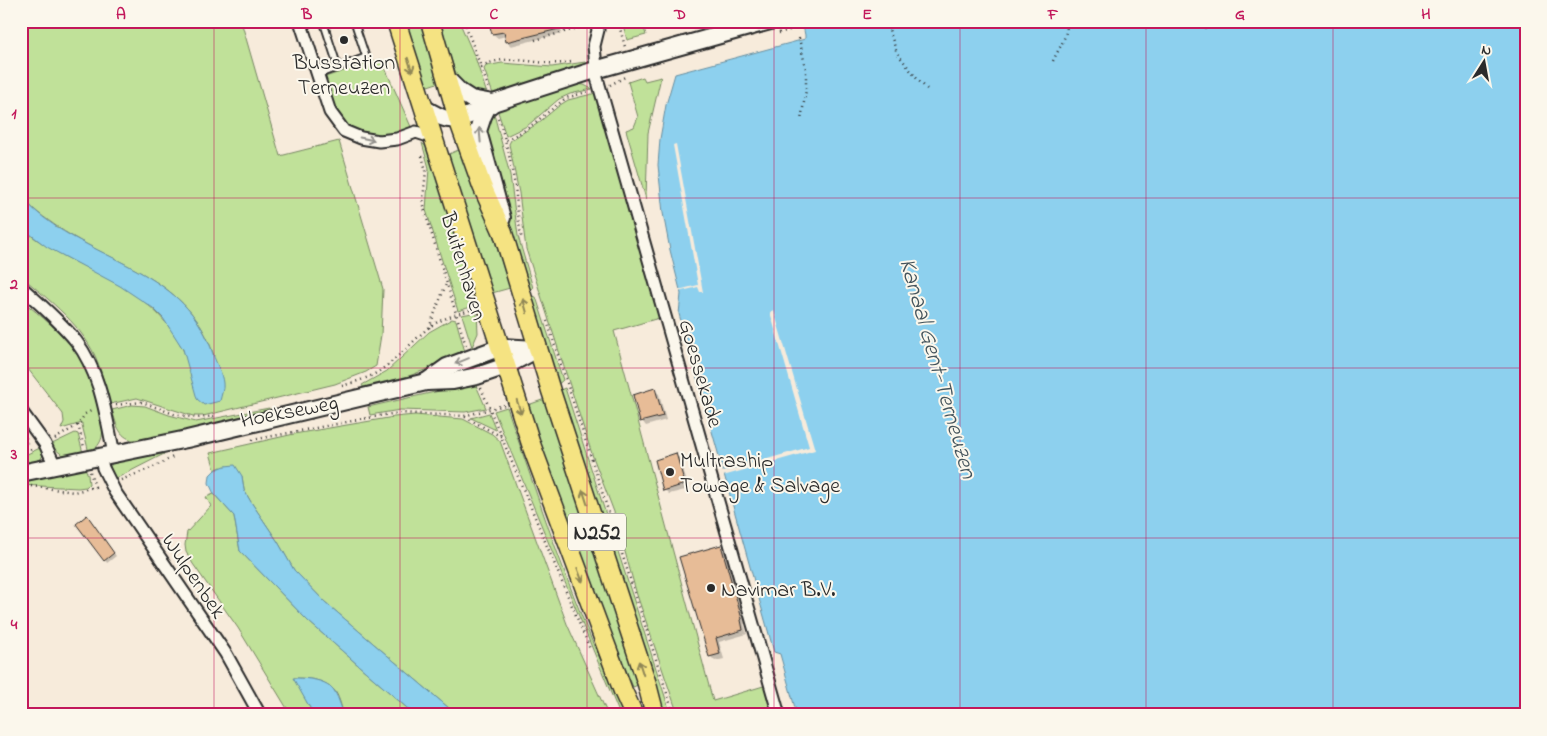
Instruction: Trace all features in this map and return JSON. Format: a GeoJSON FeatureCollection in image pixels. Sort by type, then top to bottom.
{"type":"FeatureCollection","features":[{"type":"Feature","properties":{"kind":"main road","name":"Buitenhaven"},"geometry":{"type":"LineString","coordinates":[[396,21],[501,348]]}},
{"type":"Feature","properties":{"kind":"main road","name":"Buitenhaven"},"geometry":{"type":"LineString","coordinates":[[430,21],[458,119],[482,186],[503,233],[538,349]]}},
{"type":"Feature","properties":{"kind":"main road"},"geometry":{"type":"LineString","coordinates":[[424,108],[442,118],[458,119],[595,70],[770,21]]}},
{"type":"Feature","properties":{"kind":"main road"},"geometry":{"type":"LineString","coordinates":[[448,80],[460,92],[471,99],[490,106]]}},
{"type":"Feature","properties":{"kind":"main road","name":"Buitenhaven"},"geometry":{"type":"LineString","coordinates":[[490,106],[480,123],[478,131],[481,147],[502,214],[503,233]]}},
{"type":"Feature","properties":{"kind":"main road","name":"Hoekseweg"},"geometry":{"type":"LineString","coordinates":[[426,382],[447,367],[470,357],[501,348],[538,349]]}},
{"type":"Feature","properties":{"kind":"main road","name":"N252"},"geometry":{"type":"LineString","coordinates":[[501,348],[539,465],[634,715]]}},
{"type":"Feature","properties":{"kind":"main road","name":"Hoekseweg"},"geometry":{"type":"LineString","coordinates":[[24,479],[54,466],[187,439],[426,382],[453,382],[506,366],[538,349]]}},
{"type":"Feature","properties":{"kind":"main road","name":"N252"},"geometry":{"type":"LineString","coordinates":[[538,349],[647,684],[655,715]]}},
{"type":"Feature","properties":{"kind":"street"},"geometry":{"type":"LineString","coordinates":[[300,21],[330,112],[344,131],[361,138],[379,141],[397,139],[416,132],[434,138]]}},
{"type":"Feature","properties":{"kind":"street"},"geometry":{"type":"LineString","coordinates":[[595,70],[594,46],[598,30],[596,22]]}},
{"type":"Feature","properties":{"kind":"street","name":"Goessekade"},"geometry":{"type":"LineString","coordinates":[[595,70],[779,715]]}},
{"type":"Feature","properties":{"kind":"street","name":"Wulpenbek"},"geometry":{"type":"LineString","coordinates":[[21,287],[77,341],[95,374],[105,408],[107,455],[103,468],[115,492],[226,654],[260,715]]}},
{"type":"Feature","properties":{"kind":"street"},"geometry":{"type":"LineString","coordinates":[[21,411],[45,444],[54,466]]}},
{"type":"Feature","properties":{"kind":"lane"},"geometry":{"type":"LineString","coordinates":[[323,21],[338,67]]}},
{"type":"Feature","properties":{"kind":"lane"},"geometry":{"type":"LineString","coordinates":[[318,74],[366,57],[354,21]]}},
{"type":"Feature","properties":{"kind":"path"},"geometry":{"type":"LineString","coordinates":[[464,21],[481,66],[490,106],[506,140],[523,245]]}},
{"type":"Feature","properties":{"kind":"path"},"geometry":{"type":"LineString","coordinates":[[618,21],[625,47]]}},
{"type":"Feature","properties":{"kind":"path"},"geometry":{"type":"LineString","coordinates":[[801,27],[820,21]]}},
{"type":"Feature","properties":{"kind":"path"},"geometry":{"type":"LineString","coordinates":[[886,21],[897,53],[927,89]]}},
{"type":"Feature","properties":{"kind":"path"},"geometry":{"type":"LineString","coordinates":[[1053,61],[1064,40],[1068,29],[1068,21]]}},
{"type":"Feature","properties":{"kind":"path"},"geometry":{"type":"LineString","coordinates":[[1198,21],[1209,30]]}},
{"type":"Feature","properties":{"kind":"path"},"geometry":{"type":"LineString","coordinates":[[535,40],[596,22]]}},
{"type":"Feature","properties":{"kind":"path"},"geometry":{"type":"LineString","coordinates":[[800,38],[806,69],[806,90],[801,120]]}},
{"type":"Feature","properties":{"kind":"path"},"geometry":{"type":"LineString","coordinates":[[481,66],[491,62],[512,60],[550,64]]}},
{"type":"Feature","properties":{"kind":"path"},"geometry":{"type":"LineString","coordinates":[[506,140],[527,129],[566,98],[600,88]]}},
{"type":"Feature","properties":{"kind":"path","name":"Buitenhaven"},"geometry":{"type":"LineString","coordinates":[[416,132],[426,171],[423,199],[425,212],[470,357]]}},
{"type":"Feature","properties":{"kind":"path","name":"Hoekseweg"},"geometry":{"type":"LineString","coordinates":[[428,328],[446,283]]}},
{"type":"Feature","properties":{"kind":"path","name":"Hoekseweg"},"geometry":{"type":"LineString","coordinates":[[336,388],[369,377],[379,371],[411,346],[428,328],[456,314],[486,306]]}},
{"type":"Feature","properties":{"kind":"path"},"geometry":{"type":"LineString","coordinates":[[546,319],[674,715]]}},
{"type":"Feature","properties":{"kind":"path"},"geometry":{"type":"LineString","coordinates":[[476,376],[591,652]]}},
{"type":"Feature","properties":{"kind":"path"},"geometry":{"type":"LineString","coordinates":[[551,391],[568,384]]}},
{"type":"Feature","properties":{"kind":"path","name":"Hoekseweg"},"geometry":{"type":"LineString","coordinates":[[45,444],[78,425],[85,414],[95,409],[131,402],[142,402],[174,414],[197,418],[218,416]]}},
{"type":"Feature","properties":{"kind":"path","name":"Hoekseweg"},"geometry":{"type":"LineString","coordinates":[[251,440],[393,414],[464,416],[517,402]]}},
{"type":"Feature","properties":{"kind":"path"},"geometry":{"type":"LineString","coordinates":[[464,416],[502,438]]}},
{"type":"Feature","properties":{"kind":"path"},"geometry":{"type":"LineString","coordinates":[[24,479],[74,492],[111,484],[178,455]]}},
{"type":"Feature","properties":{"kind":"green space"},"geometry":{"type":"Polygon","coordinates":[[[21,21],[241,21],[280,156],[339,141],[383,289],[381,335],[376,366],[335,384],[203,416],[193,416],[137,398],[110,404],[98,363],[84,337],[65,315],[21,276],[21,227],[48,247],[137,296],[166,322],[187,359],[214,356],[203,330],[188,309],[170,292],[128,265],[59,228],[43,217],[21,195],[21,21]]]}},
{"type":"Feature","properties":{"kind":"green space"},"geometry":{"type":"Polygon","coordinates":[[[403,21],[424,21],[443,81],[425,87],[403,21]]]}},
{"type":"Feature","properties":{"kind":"green space"},"geometry":{"type":"Polygon","coordinates":[[[440,21],[459,21],[476,60],[487,94],[470,92],[461,84],[450,57],[440,21]]]}},
{"type":"Feature","properties":{"kind":"green space"},"geometry":{"type":"Polygon","coordinates":[[[622,21],[642,21],[646,35],[627,40],[622,21]]]}},
{"type":"Feature","properties":{"kind":"green space"},"geometry":{"type":"Polygon","coordinates":[[[381,59],[412,129],[385,136],[360,134],[338,121],[325,77],[381,59]]]}},
{"type":"Feature","properties":{"kind":"green space"},"geometry":{"type":"Polygon","coordinates":[[[585,62],[586,65],[493,94],[484,69],[486,66],[502,63],[552,67],[585,62]]]}},
{"type":"Feature","properties":{"kind":"green space"},"geometry":{"type":"Polygon","coordinates":[[[643,77],[645,81],[661,77],[648,133],[646,199],[626,130],[634,127],[638,117],[628,82],[643,77]]]}},
{"type":"Feature","properties":{"kind":"green space"},"geometry":{"type":"Polygon","coordinates":[[[575,84],[584,85],[592,89],[570,94],[559,99],[527,126],[506,136],[497,109],[575,84]]]}},
{"type":"Feature","properties":{"kind":"green space"},"geometry":{"type":"Polygon","coordinates":[[[596,93],[659,318],[614,331],[713,701],[767,685],[775,715],[678,715],[637,595],[614,512],[593,457],[526,249],[519,193],[509,144],[511,140],[537,124],[568,100],[596,93]]]}},
{"type":"Feature","properties":{"kind":"green space"},"geometry":{"type":"Polygon","coordinates":[[[494,114],[510,175],[518,236],[533,288],[527,291],[501,189],[484,133],[488,119],[494,114]]]}},
{"type":"Feature","properties":{"kind":"green space"},"geometry":{"type":"Polygon","coordinates":[[[422,143],[428,148],[435,169],[474,306],[458,311],[426,210],[429,168],[422,143]]]}},
{"type":"Feature","properties":{"kind":"green space"},"geometry":{"type":"Polygon","coordinates":[[[465,147],[510,288],[492,293],[447,155],[465,147]]]}},
{"type":"Feature","properties":{"kind":"green space"},"geometry":{"type":"Polygon","coordinates":[[[529,297],[536,297],[563,380],[556,386],[529,297]]]}},
{"type":"Feature","properties":{"kind":"green space"},"geometry":{"type":"Polygon","coordinates":[[[21,300],[37,312],[63,337],[83,364],[90,379],[101,417],[102,438],[98,446],[89,453],[82,423],[61,429],[64,422],[63,414],[21,360],[21,300]]]}},
{"type":"Feature","properties":{"kind":"green space"},"geometry":{"type":"Polygon","coordinates":[[[477,312],[478,333],[472,347],[462,315],[477,312]]]}},
{"type":"Feature","properties":{"kind":"green space"},"geometry":{"type":"Polygon","coordinates":[[[452,319],[456,320],[465,352],[409,376],[363,387],[362,385],[387,371],[429,332],[452,319]]]}},
{"type":"Feature","properties":{"kind":"green space"},"geometry":{"type":"Polygon","coordinates":[[[475,383],[486,408],[465,412],[400,410],[370,415],[368,407],[475,383]]]}},
{"type":"Feature","properties":{"kind":"green space"},"geometry":{"type":"Polygon","coordinates":[[[565,388],[671,715],[662,715],[558,391],[565,388]]]}},
{"type":"Feature","properties":{"kind":"green space"},"geometry":{"type":"Polygon","coordinates":[[[545,399],[638,685],[633,687],[573,541],[528,405],[545,399]]]}},
{"type":"Feature","properties":{"kind":"green space"},"geometry":{"type":"Polygon","coordinates":[[[132,405],[145,406],[196,422],[269,408],[270,411],[138,441],[123,435],[117,426],[112,410],[132,405]]]}},
{"type":"Feature","properties":{"kind":"green space"},"geometry":{"type":"Polygon","coordinates":[[[507,407],[570,587],[598,655],[628,715],[620,715],[494,411],[507,407]]]}},
{"type":"Feature","properties":{"kind":"green space"},"geometry":{"type":"Polygon","coordinates":[[[489,413],[496,430],[471,418],[489,413]]]}},
{"type":"Feature","properties":{"kind":"green space"},"geometry":{"type":"Polygon","coordinates":[[[415,415],[463,419],[492,434],[500,441],[567,624],[608,715],[457,715],[325,602],[294,570],[244,490],[242,476],[221,467],[215,470],[210,453],[294,434],[415,415]]]}},
{"type":"Feature","properties":{"kind":"green space"},"geometry":{"type":"Polygon","coordinates":[[[75,433],[78,434],[83,453],[65,457],[50,445],[75,433]]]}},
{"type":"Feature","properties":{"kind":"green space"},"geometry":{"type":"Polygon","coordinates":[[[42,447],[43,455],[39,462],[21,466],[21,457],[42,447]]]}},
{"type":"Feature","properties":{"kind":"green space"},"geometry":{"type":"Polygon","coordinates":[[[164,454],[111,481],[109,469],[113,461],[164,454]]]}},
{"type":"Feature","properties":{"kind":"green space"},"geometry":{"type":"Polygon","coordinates":[[[85,468],[89,484],[86,487],[21,485],[21,481],[85,468]]]}},
{"type":"Feature","properties":{"kind":"green space"},"geometry":{"type":"Polygon","coordinates":[[[214,494],[234,516],[240,551],[308,621],[415,715],[344,715],[337,694],[325,683],[304,678],[294,678],[314,715],[291,715],[238,628],[186,552],[187,532],[211,506],[206,497],[214,494]]]}},
{"type":"Feature","properties":{"kind":"water","name":"Kanaal Gent-Terneuzen"},"geometry":{"type":"Polygon","coordinates":[[[802,21],[1526,21],[1526,715],[797,715],[780,654],[774,652],[679,314],[681,294],[663,213],[658,165],[666,105],[675,74],[805,39],[802,21]]]}},
{"type":"Feature","properties":{"kind":"water"},"geometry":{"type":"Polygon","coordinates":[[[21,195],[33,209],[58,228],[149,277],[169,291],[187,308],[202,329],[220,372],[223,390],[220,401],[204,405],[197,399],[183,349],[163,318],[153,308],[120,286],[47,247],[21,227],[21,195]]]}},
{"type":"Feature","properties":{"kind":"water"},"geometry":{"type":"Polygon","coordinates":[[[235,465],[242,476],[244,490],[294,570],[325,602],[457,715],[415,715],[308,621],[240,551],[234,516],[214,494],[209,483],[210,475],[215,470],[235,465]]]}},
{"type":"Feature","properties":{"kind":"water"},"geometry":{"type":"Polygon","coordinates":[[[293,678],[316,680],[327,684],[335,692],[344,715],[314,715],[293,678]]]}},
{"type":"Feature","properties":{"kind":"pier"},"geometry":{"type":"Polygon","coordinates":[[[676,144],[703,292],[700,292],[698,287],[678,292],[678,290],[698,285],[673,145],[676,144]]]}},
{"type":"Feature","properties":{"kind":"pier"},"geometry":{"type":"Polygon","coordinates":[[[774,311],[815,450],[723,476],[722,472],[809,447],[770,312],[774,311]]]}},
{"type":"Feature","properties":{"kind":"building"},"geometry":{"type":"Polygon","coordinates":[[[491,21],[575,21],[575,25],[506,42],[504,32],[492,34],[489,23],[491,21]]]}},
{"type":"Feature","properties":{"kind":"building"},"geometry":{"type":"Polygon","coordinates":[[[655,388],[663,416],[640,422],[633,395],[655,388]]]}},
{"type":"Feature","properties":{"kind":"building"},"geometry":{"type":"Polygon","coordinates":[[[676,453],[685,484],[663,491],[655,460],[676,453]]]}},
{"type":"Feature","properties":{"kind":"building"},"geometry":{"type":"Polygon","coordinates":[[[87,515],[114,553],[104,561],[76,524],[87,515]]]}},
{"type":"Feature","properties":{"kind":"building","name":"Navimar B.V."},"geometry":{"type":"Polygon","coordinates":[[[721,545],[742,619],[743,630],[716,638],[720,654],[709,657],[679,557],[721,545]]]}},
{"type":"Feature","properties":{"kind":"place","name":"Busstation Terneuzen"},"geometry":{"type":"Point","coordinates":[344,40]}},
{"type":"Feature","properties":{"kind":"place","name":"Multraship Towage & Salvage"},"geometry":{"type":"Point","coordinates":[670,472]}},
{"type":"Feature","properties":{"kind":"place","name":"Navimar B.V."},"geometry":{"type":"Point","coordinates":[711,588]}}]}
